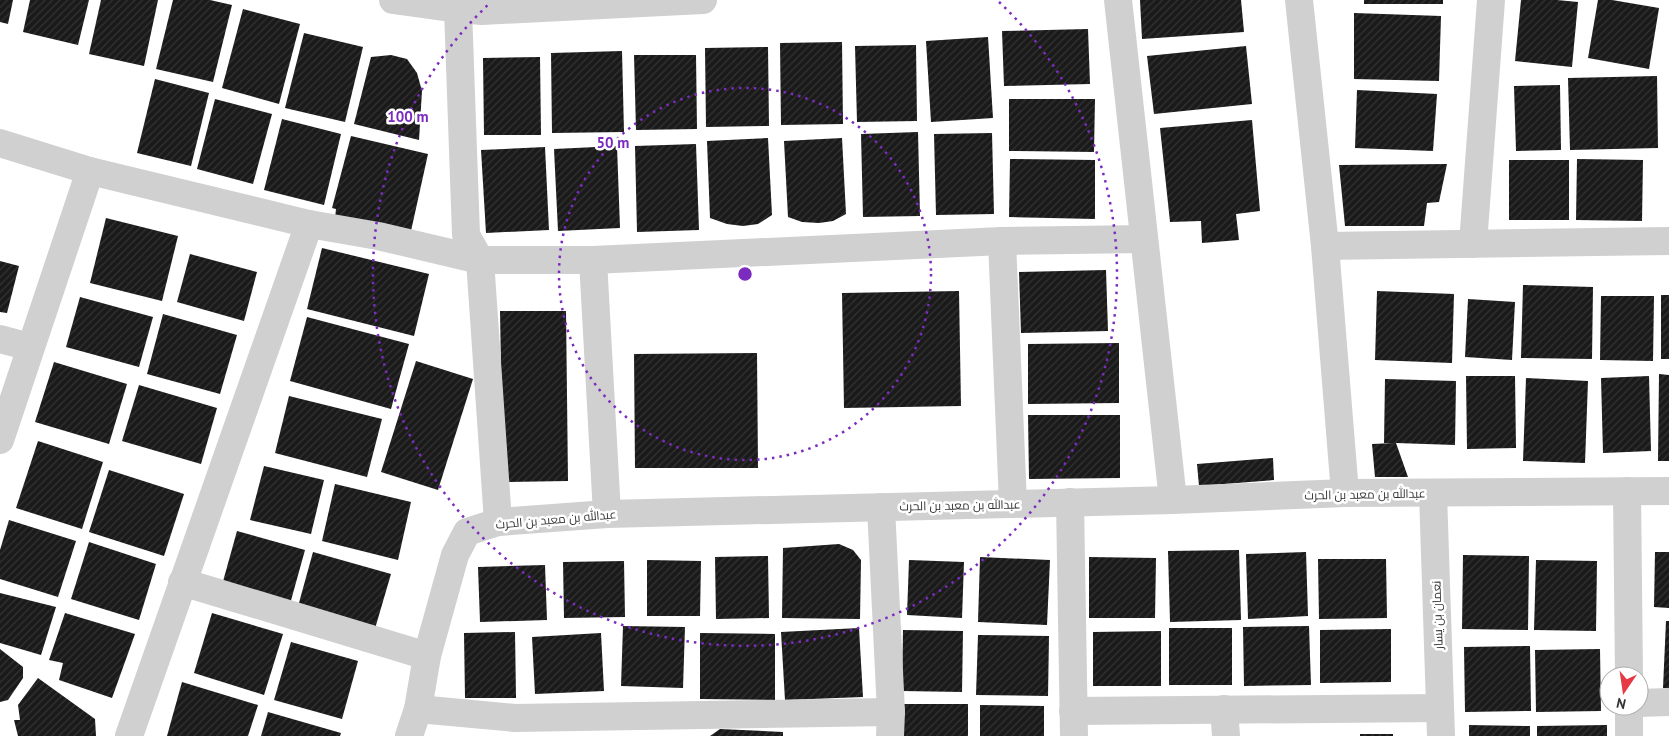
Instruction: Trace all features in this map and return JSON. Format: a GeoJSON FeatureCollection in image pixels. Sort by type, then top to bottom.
{"type":"FeatureCollection","features":[{"type":"Feature","properties":{"kind":"street"},"geometry":{"type":"LineString","coordinates":[[393,0],[482,11],[703,0]]}},
{"type":"Feature","properties":{"kind":"street"},"geometry":{"type":"LineString","coordinates":[[1118,0],[1173,500]]}},
{"type":"Feature","properties":{"kind":"street"},"geometry":{"type":"LineString","coordinates":[[1299,0],[1325,246],[1345,493]]}},
{"type":"Feature","properties":{"kind":"street"},"geometry":{"type":"LineString","coordinates":[[1473,244],[1492,0]]}},
{"type":"Feature","properties":{"kind":"street"},"geometry":{"type":"LineString","coordinates":[[458,9],[466,235],[480,260],[498,522]]}},
{"type":"Feature","properties":{"kind":"street"},"geometry":{"type":"LineString","coordinates":[[0,143],[90,171],[309,224],[378,236],[480,260],[593,260],[1002,241],[1144,239]]}},
{"type":"Feature","properties":{"kind":"street"},"geometry":{"type":"LineString","coordinates":[[0,440],[90,171]]}},
{"type":"Feature","properties":{"kind":"street"},"geometry":{"type":"LineString","coordinates":[[128,736],[309,224]]}},
{"type":"Feature","properties":{"kind":"street"},"geometry":{"type":"LineString","coordinates":[[1002,241],[1013,504]]}},
{"type":"Feature","properties":{"kind":"street"},"geometry":{"type":"LineString","coordinates":[[1325,246],[1669,242]]}},
{"type":"Feature","properties":{"kind":"street"},"geometry":{"type":"LineString","coordinates":[[593,260],[607,514]]}},
{"type":"Feature","properties":{"kind":"street"},"geometry":{"type":"LineString","coordinates":[[0,339],[30,347]]}},
{"type":"Feature","properties":{"kind":"street"},"geometry":{"type":"LineString","coordinates":[[1627,491],[1628,666]]}},
{"type":"Feature","properties":{"kind":"street","name":"عبدالله بن معبد بن الحرث"},"geometry":{"type":"LineString","coordinates":[[409,736],[418,709],[427,656],[455,555],[467,532],[498,522],[607,514],[1173,500],[1345,493],[1669,491]]}},
{"type":"Feature","properties":{"kind":"street","name":"نعمان بن يسار"},"geometry":{"type":"LineString","coordinates":[[1433,493],[1441,736]]}},
{"type":"Feature","properties":{"kind":"street"},"geometry":{"type":"LineString","coordinates":[[1070,502],[1073,723],[1224,709],[1440,708]]}},
{"type":"Feature","properties":{"kind":"street"},"geometry":{"type":"LineString","coordinates":[[418,709],[515,727],[890,724],[881,507]]}},
{"type":"Feature","properties":{"kind":"street"},"geometry":{"type":"LineString","coordinates":[[182,582],[427,656]]}},
{"type":"Feature","properties":{"kind":"street"},"geometry":{"type":"LineString","coordinates":[[1649,702],[1669,702]]}},
{"type":"Feature","properties":{"kind":"street"},"geometry":{"type":"LineString","coordinates":[[1224,709],[1226,736]]}},
{"type":"Feature","properties":{"kind":"street"},"geometry":{"type":"LineString","coordinates":[[1629,716],[1629,736]]}},
{"type":"Feature","properties":{"kind":"building"},"geometry":{"type":"Polygon","coordinates":[[[0,0],[13,0],[8,24],[0,22],[0,0]]]}},
{"type":"Feature","properties":{"kind":"building"},"geometry":{"type":"Polygon","coordinates":[[[30,0],[89,0],[78,45],[23,32],[30,0]]]}},
{"type":"Feature","properties":{"kind":"building"},"geometry":{"type":"Polygon","coordinates":[[[101,0],[158,0],[144,66],[89,54],[101,0]]]}},
{"type":"Feature","properties":{"kind":"building"},"geometry":{"type":"Polygon","coordinates":[[[173,0],[210,0],[232,5],[213,82],[156,69],[173,0]]]}},
{"type":"Feature","properties":{"kind":"building"},"geometry":{"type":"Polygon","coordinates":[[[1140,0],[1241,0],[1244,32],[1142,39],[1140,0]]]}},
{"type":"Feature","properties":{"kind":"building"},"geometry":{"type":"Polygon","coordinates":[[[1364,0],[1443,0],[1443,4],[1364,4],[1364,0]]]}},
{"type":"Feature","properties":{"kind":"building"},"geometry":{"type":"Polygon","coordinates":[[[1521,0],[1578,2],[1572,67],[1515,61],[1521,0]]]}},
{"type":"Feature","properties":{"kind":"building"},"geometry":{"type":"Polygon","coordinates":[[[1598,0],[1612,0],[1659,8],[1649,69],[1588,58],[1598,0]]]}},
{"type":"Feature","properties":{"kind":"building"},"geometry":{"type":"Polygon","coordinates":[[[243,9],[300,24],[279,104],[222,88],[243,9]]]}},
{"type":"Feature","properties":{"kind":"building"},"geometry":{"type":"Polygon","coordinates":[[[1354,13],[1441,16],[1439,81],[1354,79],[1354,13]]]}},
{"type":"Feature","properties":{"kind":"building"},"geometry":{"type":"Polygon","coordinates":[[[1088,29],[1090,84],[1004,86],[1002,31],[1088,29]]]}},
{"type":"Feature","properties":{"kind":"building"},"geometry":{"type":"Polygon","coordinates":[[[304,33],[363,47],[345,122],[285,108],[304,33]]]}},
{"type":"Feature","properties":{"kind":"building"},"geometry":{"type":"Polygon","coordinates":[[[988,37],[993,118],[931,122],[926,41],[988,37]]]}},
{"type":"Feature","properties":{"kind":"building"},"geometry":{"type":"Polygon","coordinates":[[[842,42],[843,124],[781,125],[780,43],[842,42]]]}},
{"type":"Feature","properties":{"kind":"building"},"geometry":{"type":"Polygon","coordinates":[[[916,45],[917,121],[857,122],[855,46],[916,45]]]}},
{"type":"Feature","properties":{"kind":"building"},"geometry":{"type":"Polygon","coordinates":[[[1246,46],[1252,104],[1154,114],[1147,56],[1246,46]]]}},
{"type":"Feature","properties":{"kind":"building"},"geometry":{"type":"Polygon","coordinates":[[[768,47],[769,126],[706,127],[705,48],[768,47]]]}},
{"type":"Feature","properties":{"kind":"building"},"geometry":{"type":"Polygon","coordinates":[[[622,51],[624,132],[552,133],[551,53],[622,51]]]}},
{"type":"Feature","properties":{"kind":"building"},"geometry":{"type":"Polygon","coordinates":[[[391,55],[407,59],[417,73],[422,91],[419,140],[354,124],[371,57],[391,55]]]}},
{"type":"Feature","properties":{"kind":"building"},"geometry":{"type":"Polygon","coordinates":[[[634,55],[696,55],[697,129],[636,130],[634,55]]]}},
{"type":"Feature","properties":{"kind":"building"},"geometry":{"type":"Polygon","coordinates":[[[540,57],[541,135],[484,135],[483,58],[540,57]]]}},
{"type":"Feature","properties":{"kind":"building"},"geometry":{"type":"Polygon","coordinates":[[[1657,76],[1658,148],[1570,150],[1568,78],[1657,76]]]}},
{"type":"Feature","properties":{"kind":"building"},"geometry":{"type":"Polygon","coordinates":[[[155,79],[209,93],[191,166],[137,153],[155,79]]]}},
{"type":"Feature","properties":{"kind":"building"},"geometry":{"type":"Polygon","coordinates":[[[1560,85],[1561,150],[1516,151],[1514,86],[1560,85]]]}},
{"type":"Feature","properties":{"kind":"building"},"geometry":{"type":"Polygon","coordinates":[[[1357,90],[1437,94],[1433,151],[1355,148],[1357,90]]]}},
{"type":"Feature","properties":{"kind":"building"},"geometry":{"type":"Polygon","coordinates":[[[215,99],[272,114],[253,184],[197,169],[215,99]]]}},
{"type":"Feature","properties":{"kind":"building"},"geometry":{"type":"Polygon","coordinates":[[[1009,99],[1095,99],[1094,152],[1009,151],[1009,99]]]}},
{"type":"Feature","properties":{"kind":"building"},"geometry":{"type":"Polygon","coordinates":[[[282,119],[341,134],[324,205],[264,190],[282,119]]]}},
{"type":"Feature","properties":{"kind":"building"},"geometry":{"type":"Polygon","coordinates":[[[1252,120],[1260,211],[1236,214],[1239,240],[1202,243],[1201,221],[1170,222],[1160,128],[1252,120]]]}},
{"type":"Feature","properties":{"kind":"building"},"geometry":{"type":"Polygon","coordinates":[[[918,132],[920,216],[863,217],[861,134],[918,132]]]}},
{"type":"Feature","properties":{"kind":"building"},"geometry":{"type":"Polygon","coordinates":[[[992,133],[994,214],[936,215],[934,134],[992,133]]]}},
{"type":"Feature","properties":{"kind":"building"},"geometry":{"type":"Polygon","coordinates":[[[351,136],[428,154],[411,231],[335,218],[336,209],[332,208],[351,136]]]}},
{"type":"Feature","properties":{"kind":"building"},"geometry":{"type":"Polygon","coordinates":[[[768,138],[772,215],[758,224],[743,226],[727,224],[710,218],[707,141],[768,138]]]}},
{"type":"Feature","properties":{"kind":"building"},"geometry":{"type":"Polygon","coordinates":[[[842,138],[846,214],[833,221],[819,223],[802,222],[788,217],[784,141],[842,138]]]}},
{"type":"Feature","properties":{"kind":"building"},"geometry":{"type":"Polygon","coordinates":[[[696,144],[699,230],[637,232],[635,146],[696,144]]]}},
{"type":"Feature","properties":{"kind":"building"},"geometry":{"type":"Polygon","coordinates":[[[617,146],[620,228],[558,231],[554,149],[617,146]]]}},
{"type":"Feature","properties":{"kind":"building"},"geometry":{"type":"Polygon","coordinates":[[[545,147],[549,230],[486,233],[481,150],[545,147]]]}},
{"type":"Feature","properties":{"kind":"building"},"geometry":{"type":"Polygon","coordinates":[[[1010,159],[1095,160],[1095,219],[1009,217],[1010,159]]]}},
{"type":"Feature","properties":{"kind":"building"},"geometry":{"type":"Polygon","coordinates":[[[1577,159],[1643,160],[1642,221],[1576,220],[1577,159]]]}},
{"type":"Feature","properties":{"kind":"building"},"geometry":{"type":"Polygon","coordinates":[[[1509,160],[1569,160],[1569,220],[1509,220],[1509,160]]]}},
{"type":"Feature","properties":{"kind":"building"},"geometry":{"type":"Polygon","coordinates":[[[1447,164],[1439,202],[1427,203],[1424,226],[1345,226],[1339,165],[1447,164]]]}},
{"type":"Feature","properties":{"kind":"building"},"geometry":{"type":"Polygon","coordinates":[[[106,218],[178,236],[162,301],[90,283],[106,218]]]}},
{"type":"Feature","properties":{"kind":"building"},"geometry":{"type":"Polygon","coordinates":[[[322,248],[429,274],[414,336],[307,309],[322,248]]]}},
{"type":"Feature","properties":{"kind":"building"},"geometry":{"type":"Polygon","coordinates":[[[190,254],[257,272],[244,321],[177,302],[190,254]]]}},
{"type":"Feature","properties":{"kind":"building"},"geometry":{"type":"Polygon","coordinates":[[[0,261],[19,266],[7,313],[0,312],[0,261]]]}},
{"type":"Feature","properties":{"kind":"building"},"geometry":{"type":"Polygon","coordinates":[[[1106,270],[1108,331],[1021,333],[1019,272],[1106,270]]]}},
{"type":"Feature","properties":{"kind":"building"},"geometry":{"type":"Polygon","coordinates":[[[1523,285],[1593,287],[1592,359],[1521,358],[1523,285]]]}},
{"type":"Feature","properties":{"kind":"building"},"geometry":{"type":"Polygon","coordinates":[[[959,291],[961,406],[844,408],[842,293],[959,291]]]}},
{"type":"Feature","properties":{"kind":"building"},"geometry":{"type":"Polygon","coordinates":[[[1377,291],[1454,294],[1452,363],[1375,360],[1377,291]]]}},
{"type":"Feature","properties":{"kind":"building"},"geometry":{"type":"Polygon","coordinates":[[[1661,295],[1669,295],[1669,359],[1661,359],[1661,295]]]}},
{"type":"Feature","properties":{"kind":"building"},"geometry":{"type":"Polygon","coordinates":[[[1601,296],[1654,296],[1653,361],[1600,360],[1601,296]]]}},
{"type":"Feature","properties":{"kind":"building"},"geometry":{"type":"Polygon","coordinates":[[[80,297],[153,317],[139,367],[66,347],[80,297]]]}},
{"type":"Feature","properties":{"kind":"building"},"geometry":{"type":"Polygon","coordinates":[[[1468,299],[1515,302],[1512,360],[1465,357],[1468,299]]]}},
{"type":"Feature","properties":{"kind":"building"},"geometry":{"type":"Polygon","coordinates":[[[500,311],[566,311],[568,481],[503,482],[500,311]]]}},
{"type":"Feature","properties":{"kind":"building"},"geometry":{"type":"Polygon","coordinates":[[[163,314],[237,335],[220,394],[147,374],[163,314]]]}},
{"type":"Feature","properties":{"kind":"building"},"geometry":{"type":"Polygon","coordinates":[[[307,317],[409,344],[391,409],[290,381],[307,317]]]}},
{"type":"Feature","properties":{"kind":"building"},"geometry":{"type":"Polygon","coordinates":[[[1119,343],[1119,403],[1028,404],[1028,344],[1119,343]]]}},
{"type":"Feature","properties":{"kind":"building"},"geometry":{"type":"Polygon","coordinates":[[[757,353],[758,468],[635,468],[634,354],[757,353]]]}},
{"type":"Feature","properties":{"kind":"building"},"geometry":{"type":"Polygon","coordinates":[[[416,361],[473,379],[438,490],[381,472],[416,361]]]}},
{"type":"Feature","properties":{"kind":"building"},"geometry":{"type":"Polygon","coordinates":[[[54,362],[127,384],[109,444],[35,422],[54,362]]]}},
{"type":"Feature","properties":{"kind":"building"},"geometry":{"type":"Polygon","coordinates":[[[1659,374],[1669,375],[1669,461],[1658,461],[1659,374]]]}},
{"type":"Feature","properties":{"kind":"building"},"geometry":{"type":"Polygon","coordinates":[[[1466,376],[1515,376],[1516,448],[1467,449],[1466,376]]]}},
{"type":"Feature","properties":{"kind":"building"},"geometry":{"type":"Polygon","coordinates":[[[1649,376],[1651,451],[1603,453],[1601,378],[1649,376]]]}},
{"type":"Feature","properties":{"kind":"building"},"geometry":{"type":"Polygon","coordinates":[[[1526,378],[1588,381],[1585,463],[1523,461],[1526,378]]]}},
{"type":"Feature","properties":{"kind":"building"},"geometry":{"type":"Polygon","coordinates":[[[1385,379],[1456,381],[1455,445],[1396,443],[1408,477],[1375,477],[1372,444],[1394,443],[1384,443],[1385,379]]]}},
{"type":"Feature","properties":{"kind":"building"},"geometry":{"type":"Polygon","coordinates":[[[139,385],[217,408],[201,464],[122,441],[139,385]]]}},
{"type":"Feature","properties":{"kind":"building"},"geometry":{"type":"Polygon","coordinates":[[[289,396],[382,419],[367,477],[275,453],[289,396]]]}},
{"type":"Feature","properties":{"kind":"building"},"geometry":{"type":"Polygon","coordinates":[[[1028,415],[1120,415],[1120,478],[1029,479],[1028,415]]]}},
{"type":"Feature","properties":{"kind":"building"},"geometry":{"type":"Polygon","coordinates":[[[38,441],[103,462],[82,529],[16,508],[38,441]]]}},
{"type":"Feature","properties":{"kind":"building"},"geometry":{"type":"Polygon","coordinates":[[[1273,458],[1274,480],[1199,486],[1197,464],[1273,458]]]}},
{"type":"Feature","properties":{"kind":"building"},"geometry":{"type":"Polygon","coordinates":[[[264,466],[324,480],[311,534],[250,520],[264,466]]]}},
{"type":"Feature","properties":{"kind":"building"},"geometry":{"type":"Polygon","coordinates":[[[109,470],[184,494],[164,556],[89,532],[109,470]]]}},
{"type":"Feature","properties":{"kind":"building"},"geometry":{"type":"Polygon","coordinates":[[[335,484],[411,502],[398,560],[322,541],[335,484]]]}},
{"type":"Feature","properties":{"kind":"building"},"geometry":{"type":"Polygon","coordinates":[[[9,520],[76,541],[58,597],[0,579],[0,550],[9,520]]]}},
{"type":"Feature","properties":{"kind":"building"},"geometry":{"type":"Polygon","coordinates":[[[237,531],[305,550],[290,604],[222,585],[237,531]]]}},
{"type":"Feature","properties":{"kind":"building"},"geometry":{"type":"Polygon","coordinates":[[[89,542],[156,564],[139,620],[71,599],[89,542]]]}},
{"type":"Feature","properties":{"kind":"building"},"geometry":{"type":"Polygon","coordinates":[[[839,544],[853,550],[861,560],[860,619],[782,618],[783,548],[839,544]]]}},
{"type":"Feature","properties":{"kind":"building"},"geometry":{"type":"Polygon","coordinates":[[[1239,550],[1241,620],[1170,622],[1168,551],[1239,550]]]}},
{"type":"Feature","properties":{"kind":"building"},"geometry":{"type":"Polygon","coordinates":[[[313,552],[391,574],[374,632],[297,610],[313,552]]]}},
{"type":"Feature","properties":{"kind":"building"},"geometry":{"type":"Polygon","coordinates":[[[1306,552],[1308,616],[1248,619],[1246,554],[1306,552]]]}},
{"type":"Feature","properties":{"kind":"building"},"geometry":{"type":"Polygon","coordinates":[[[1655,552],[1669,552],[1669,608],[1654,607],[1655,552]]]}},
{"type":"Feature","properties":{"kind":"building"},"geometry":{"type":"Polygon","coordinates":[[[1463,555],[1529,556],[1528,630],[1462,629],[1463,555]]]}},
{"type":"Feature","properties":{"kind":"building"},"geometry":{"type":"Polygon","coordinates":[[[768,556],[769,618],[716,619],[715,557],[768,556]]]}},
{"type":"Feature","properties":{"kind":"building"},"geometry":{"type":"Polygon","coordinates":[[[980,557],[1050,560],[1047,625],[978,622],[980,557]]]}},
{"type":"Feature","properties":{"kind":"building"},"geometry":{"type":"Polygon","coordinates":[[[1089,557],[1156,558],[1155,618],[1089,618],[1089,557]]]}},
{"type":"Feature","properties":{"kind":"building"},"geometry":{"type":"Polygon","coordinates":[[[1318,559],[1386,559],[1387,618],[1319,619],[1318,559]]]}},
{"type":"Feature","properties":{"kind":"building"},"geometry":{"type":"Polygon","coordinates":[[[647,560],[701,561],[700,616],[647,616],[647,560]]]}},
{"type":"Feature","properties":{"kind":"building"},"geometry":{"type":"Polygon","coordinates":[[[909,560],[964,562],[962,618],[907,615],[909,560]]]}},
{"type":"Feature","properties":{"kind":"building"},"geometry":{"type":"Polygon","coordinates":[[[1536,560],[1597,561],[1596,631],[1534,630],[1536,560]]]}},
{"type":"Feature","properties":{"kind":"building"},"geometry":{"type":"Polygon","coordinates":[[[624,561],[625,617],[564,618],[563,562],[624,561]]]}},
{"type":"Feature","properties":{"kind":"building"},"geometry":{"type":"Polygon","coordinates":[[[545,565],[547,620],[480,622],[478,567],[545,565]]]}},
{"type":"Feature","properties":{"kind":"building"},"geometry":{"type":"Polygon","coordinates":[[[0,593],[56,607],[41,655],[0,643],[0,593]]]}},
{"type":"Feature","properties":{"kind":"building"},"geometry":{"type":"Polygon","coordinates":[[[65,613],[135,634],[112,698],[59,680],[63,663],[49,660],[65,613]]]}},
{"type":"Feature","properties":{"kind":"building"},"geometry":{"type":"Polygon","coordinates":[[[212,613],[283,634],[264,695],[194,673],[212,613]]]}},
{"type":"Feature","properties":{"kind":"building"},"geometry":{"type":"Polygon","coordinates":[[[1666,621],[1669,621],[1669,688],[1663,688],[1666,621]]]}},
{"type":"Feature","properties":{"kind":"building"},"geometry":{"type":"Polygon","coordinates":[[[623,626],[685,627],[683,688],[621,686],[623,626]]]}},
{"type":"Feature","properties":{"kind":"building"},"geometry":{"type":"Polygon","coordinates":[[[1309,626],[1311,685],[1244,686],[1243,627],[1309,626]]]}},
{"type":"Feature","properties":{"kind":"building"},"geometry":{"type":"Polygon","coordinates":[[[859,628],[863,697],[785,700],[781,632],[859,628]]]}},
{"type":"Feature","properties":{"kind":"building"},"geometry":{"type":"Polygon","coordinates":[[[1169,628],[1232,628],[1232,685],[1169,685],[1169,628]]]}},
{"type":"Feature","properties":{"kind":"building"},"geometry":{"type":"Polygon","coordinates":[[[1391,629],[1391,682],[1320,683],[1320,630],[1391,629]]]}},
{"type":"Feature","properties":{"kind":"building"},"geometry":{"type":"Polygon","coordinates":[[[903,630],[963,631],[962,692],[902,691],[903,630]]]}},
{"type":"Feature","properties":{"kind":"building"},"geometry":{"type":"Polygon","coordinates":[[[1161,631],[1161,686],[1093,686],[1093,632],[1161,631]]]}},
{"type":"Feature","properties":{"kind":"building"},"geometry":{"type":"Polygon","coordinates":[[[515,632],[516,698],[465,698],[464,633],[515,632]]]}},
{"type":"Feature","properties":{"kind":"building"},"geometry":{"type":"Polygon","coordinates":[[[601,633],[604,691],[535,694],[532,637],[601,633]]]}},
{"type":"Feature","properties":{"kind":"building"},"geometry":{"type":"Polygon","coordinates":[[[700,633],[775,634],[775,700],[700,699],[700,633]]]}},
{"type":"Feature","properties":{"kind":"building"},"geometry":{"type":"Polygon","coordinates":[[[978,635],[1049,636],[1048,696],[976,695],[978,635]]]}},
{"type":"Feature","properties":{"kind":"building"},"geometry":{"type":"Polygon","coordinates":[[[291,642],[358,661],[342,719],[274,700],[291,642]]]}},
{"type":"Feature","properties":{"kind":"building"},"geometry":{"type":"Polygon","coordinates":[[[1530,646],[1531,711],[1465,712],[1464,647],[1530,646]]]}},
{"type":"Feature","properties":{"kind":"building"},"geometry":{"type":"Polygon","coordinates":[[[0,649],[23,667],[23,678],[8,700],[0,702],[0,649]]]}},
{"type":"Feature","properties":{"kind":"building"},"geometry":{"type":"Polygon","coordinates":[[[1600,649],[1599,711],[1536,712],[1535,650],[1600,649]]]}},
{"type":"Feature","properties":{"kind":"building"},"geometry":{"type":"Polygon","coordinates":[[[38,678],[95,719],[96,736],[18,736],[14,720],[20,720],[18,705],[38,678]]]}},
{"type":"Feature","properties":{"kind":"building"},"geometry":{"type":"Polygon","coordinates":[[[182,682],[258,705],[248,736],[167,736],[182,682]]]}},
{"type":"Feature","properties":{"kind":"building"},"geometry":{"type":"Polygon","coordinates":[[[902,704],[968,704],[968,736],[902,736],[902,704]]]}},
{"type":"Feature","properties":{"kind":"building"},"geometry":{"type":"Polygon","coordinates":[[[980,705],[1044,706],[1044,736],[980,736],[980,705]]]}},
{"type":"Feature","properties":{"kind":"building"},"geometry":{"type":"Polygon","coordinates":[[[268,712],[341,733],[340,736],[261,736],[268,712]]]}},
{"type":"Feature","properties":{"kind":"building"},"geometry":{"type":"Polygon","coordinates":[[[1469,725],[1530,726],[1530,736],[1469,736],[1469,725]]]}},
{"type":"Feature","properties":{"kind":"building"},"geometry":{"type":"Polygon","coordinates":[[[1607,725],[1607,736],[1537,736],[1537,726],[1607,725]]]}},
{"type":"Feature","properties":{"kind":"building"},"geometry":{"type":"Polygon","coordinates":[[[720,729],[783,732],[783,736],[710,736],[720,729]]]}},
{"type":"Feature","properties":{"kind":"building"},"geometry":{"type":"Polygon","coordinates":[[[1360,734],[1393,734],[1393,736],[1360,736],[1360,734]]]}}]}
